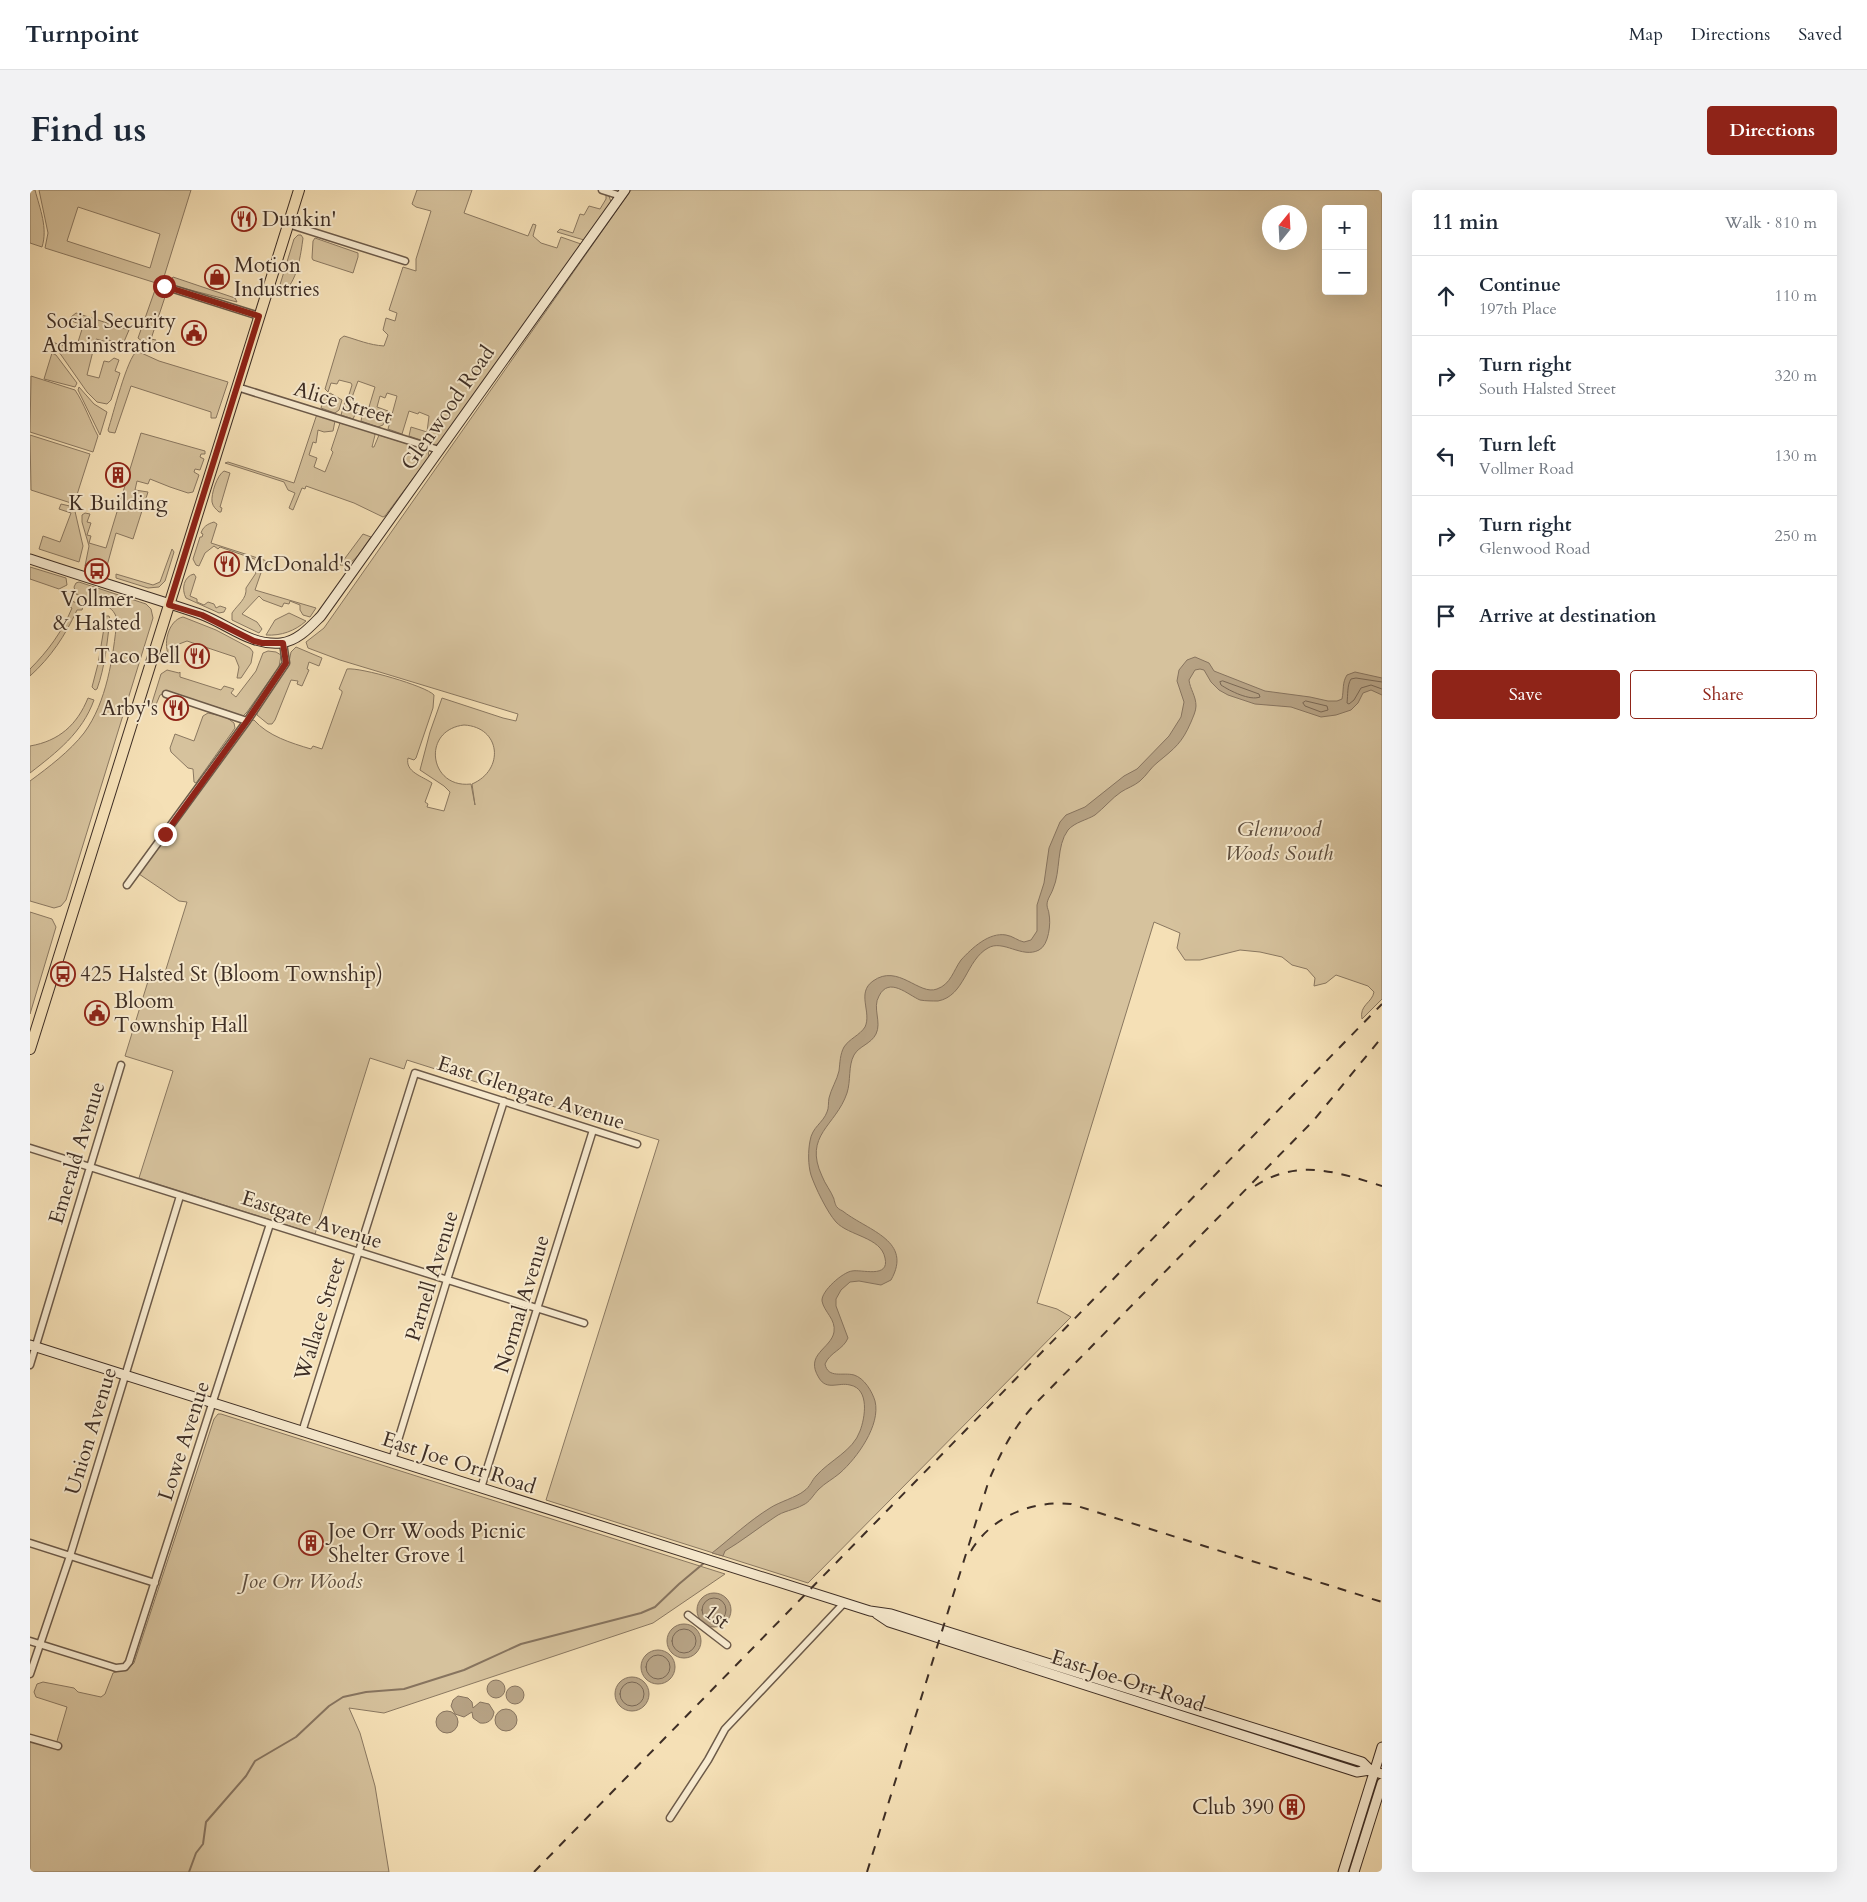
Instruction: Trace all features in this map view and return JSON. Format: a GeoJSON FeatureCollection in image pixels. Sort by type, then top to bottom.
{"type":"FeatureCollection","features":[{"type":"Feature","properties":{"kind":"main road"},"geometry":{"type":"LineString","coordinates":[[30,1049],[299,190]]}},
{"type":"Feature","properties":{"kind":"street"},"geometry":{"type":"LineString","coordinates":[[602,190],[623,193]]}},
{"type":"Feature","properties":{"kind":"street","name":"Glenwood Road"},"geometry":{"type":"LineString","coordinates":[[283,643],[293,640],[306,632],[321,616],[623,193]]}},
{"type":"Feature","properties":{"kind":"street"},"geometry":{"type":"LineString","coordinates":[[288,224],[405,261]]}},
{"type":"Feature","properties":{"kind":"street"},"geometry":{"type":"LineString","coordinates":[[164,286],[259,316]]}},
{"type":"Feature","properties":{"kind":"street","name":"Alice Street"},"geometry":{"type":"LineString","coordinates":[[237,387],[439,450]]}},
{"type":"Feature","properties":{"kind":"street"},"geometry":{"type":"LineString","coordinates":[[30,559],[202,615],[254,641],[283,643],[286,663],[247,721],[127,885]]}},
{"type":"Feature","properties":{"kind":"street"},"geometry":{"type":"LineString","coordinates":[[166,694],[247,721]]}},
{"type":"Feature","properties":{"kind":"street","name":"Emerald Avenue"},"geometry":{"type":"LineString","coordinates":[[30,1366],[33,1346],[121,1065]]}},
{"type":"Feature","properties":{"kind":"street","name":"East Glengate Avenue"},"geometry":{"type":"LineString","coordinates":[[415,1073],[638,1144]]}},
{"type":"Feature","properties":{"kind":"street","name":"Wallace Street"},"geometry":{"type":"LineString","coordinates":[[302,1432],[415,1073]]}},
{"type":"Feature","properties":{"kind":"street","name":"Parnell Avenue"},"geometry":{"type":"LineString","coordinates":[[392,1460],[504,1102]]}},
{"type":"Feature","properties":{"kind":"street","name":"Normal Avenue"},"geometry":{"type":"LineString","coordinates":[[481,1488],[593,1130]]}},
{"type":"Feature","properties":{"kind":"street","name":"Eastgate Avenue"},"geometry":{"type":"LineString","coordinates":[[30,1148],[584,1323]]}},
{"type":"Feature","properties":{"kind":"street","name":"Union Avenue"},"geometry":{"type":"LineString","coordinates":[[30,1674],[70,1556],[180,1196]]}},
{"type":"Feature","properties":{"kind":"street","name":"Lowe Avenue"},"geometry":{"type":"LineString","coordinates":[[40,1644],[116,1668],[125,1667],[128,1662],[270,1224]]}},
{"type":"Feature","properties":{"kind":"street","name":"East Joe Orr Road"},"geometry":{"type":"LineString","coordinates":[[33,1346],[877,1614],[891,1614],[1156,1696],[1362,1762],[1376,1772]]}},
{"type":"Feature","properties":{"kind":"street"},"geometry":{"type":"LineString","coordinates":[[30,1543],[155,1583]]}},
{"type":"Feature","properties":{"kind":"street"},"geometry":{"type":"LineString","coordinates":[[670,1818],[708,1760],[725,1729],[844,1603]]}},
{"type":"Feature","properties":{"kind":"street","name":"1st"},"geometry":{"type":"LineString","coordinates":[[688,1616],[727,1645]]}},
{"type":"Feature","properties":{"kind":"street"},"geometry":{"type":"LineString","coordinates":[[30,1641],[40,1644]]}},
{"type":"Feature","properties":{"kind":"street"},"geometry":{"type":"LineString","coordinates":[[30,1738],[58,1746]]}},
{"type":"Feature","properties":{"kind":"street"},"geometry":{"type":"LineString","coordinates":[[1343,1872],[1376,1772],[1382,1747]]}},
{"type":"Feature","properties":{"kind":"street"},"geometry":{"type":"LineString","coordinates":[[1354,1872],[1382,1783]]}},
{"type":"Feature","properties":{"kind":"green space"},"geometry":{"type":"Polygon","coordinates":[[[30,190],[35,190],[43,218],[44,240],[42,247],[30,243],[30,190]]]}},
{"type":"Feature","properties":{"kind":"green space"},"geometry":{"type":"Polygon","coordinates":[[[39,190],[191,190],[163,280],[156,283],[45,248],[48,233],[39,190]],[[78,207],[67,241],[150,268],[160,234],[78,207]]]}},
{"type":"Feature","properties":{"kind":"green space"},"geometry":{"type":"Polygon","coordinates":[[[417,190],[472,190],[464,213],[528,236],[533,224],[536,225],[533,236],[541,243],[557,248],[561,237],[581,244],[439,443],[435,445],[409,436],[411,427],[427,432],[429,416],[419,412],[418,414],[409,411],[402,434],[388,429],[397,396],[387,393],[385,398],[380,396],[377,407],[388,411],[383,425],[378,427],[361,421],[364,407],[369,407],[375,387],[358,381],[351,400],[359,406],[353,419],[341,415],[346,398],[348,398],[351,383],[339,380],[337,384],[331,383],[328,392],[325,389],[340,339],[344,336],[384,346],[388,335],[383,330],[386,318],[395,321],[397,313],[389,310],[403,267],[416,271],[416,259],[431,211],[412,204],[417,190]]]}},
{"type":"Feature","properties":{"kind":"green space","name":"Glenwood Woods South"},"geometry":{"type":"Polygon","coordinates":[[[631,190],[1382,190],[1382,999],[1362,1019],[1362,1010],[1374,992],[1368,986],[1336,975],[1326,983],[1314,986],[1315,978],[1307,969],[1292,965],[1282,957],[1240,950],[1200,960],[1185,960],[1177,948],[1180,933],[1154,922],[1037,1303],[1057,1309],[1071,1317],[808,1583],[546,1500],[659,1140],[407,1060],[404,1069],[370,1058],[315,1234],[139,1178],[173,1071],[125,1056],[149,978],[162,982],[187,902],[179,901],[139,874],[250,721],[254,720],[273,735],[288,741],[311,749],[313,746],[322,749],[342,693],[339,689],[347,669],[378,674],[428,691],[434,695],[433,708],[416,758],[414,760],[408,758],[408,763],[415,773],[432,783],[425,802],[428,804],[427,807],[444,811],[450,792],[420,770],[430,732],[442,698],[516,721],[518,714],[340,660],[308,648],[306,642],[324,628],[631,190]],[[464,725],[450,729],[441,737],[436,747],[436,758],[439,769],[446,778],[457,783],[471,784],[475,805],[472,784],[483,778],[490,769],[494,760],[494,750],[486,733],[464,725]]]}},
{"type":"Feature","properties":{"kind":"green space"},"geometry":{"type":"Polygon","coordinates":[[[602,193],[609,196],[611,202],[584,240],[557,232],[560,229],[573,233],[580,214],[584,215],[589,206],[600,209],[606,199],[606,195],[602,193]]]}},
{"type":"Feature","properties":{"kind":"green space"},"geometry":{"type":"Polygon","coordinates":[[[301,235],[303,238],[295,276],[282,292],[279,291],[279,288],[294,239],[301,235]]]}},
{"type":"Feature","properties":{"kind":"green space"},"geometry":{"type":"Polygon","coordinates":[[[315,238],[358,253],[353,273],[313,260],[313,241],[315,238]]]}},
{"type":"Feature","properties":{"kind":"green space"},"geometry":{"type":"Polygon","coordinates":[[[173,277],[235,298],[237,302],[171,285],[169,282],[173,277]]]}},
{"type":"Feature","properties":{"kind":"green space"},"geometry":{"type":"Polygon","coordinates":[[[155,290],[166,294],[151,339],[156,340],[155,343],[143,342],[138,338],[155,290]]]}},
{"type":"Feature","properties":{"kind":"green space"},"geometry":{"type":"Polygon","coordinates":[[[76,313],[129,330],[123,344],[96,339],[87,375],[99,378],[104,361],[109,362],[114,358],[119,360],[115,371],[120,373],[111,400],[107,404],[97,402],[87,392],[52,342],[73,349],[75,342],[78,342],[83,326],[72,321],[71,317],[76,313]]]}},
{"type":"Feature","properties":{"kind":"green space"},"geometry":{"type":"Polygon","coordinates":[[[137,351],[159,361],[228,382],[216,418],[211,418],[211,412],[131,386],[115,433],[109,432],[108,430],[125,375],[137,351]]]}},
{"type":"Feature","properties":{"kind":"green space"},"geometry":{"type":"Polygon","coordinates":[[[52,353],[56,355],[77,383],[75,387],[44,379],[52,353]]]}},
{"type":"Feature","properties":{"kind":"green space"},"geometry":{"type":"Polygon","coordinates":[[[31,376],[75,390],[98,436],[93,452],[30,432],[31,376]]]}},
{"type":"Feature","properties":{"kind":"green space"},"geometry":{"type":"Polygon","coordinates":[[[79,387],[94,404],[107,412],[100,435],[78,390],[79,387]]]}},
{"type":"Feature","properties":{"kind":"green space"},"geometry":{"type":"Polygon","coordinates":[[[330,393],[342,400],[339,410],[335,413],[321,408],[324,396],[326,397],[330,393]]]}},
{"type":"Feature","properties":{"kind":"green space"},"geometry":{"type":"Polygon","coordinates":[[[317,414],[335,421],[333,431],[324,432],[318,430],[316,443],[313,442],[309,455],[317,458],[314,467],[325,472],[333,452],[331,450],[340,423],[373,432],[375,435],[372,447],[374,447],[379,435],[428,450],[429,457],[385,516],[383,517],[354,503],[306,486],[305,489],[302,488],[293,510],[289,508],[295,493],[288,490],[284,482],[225,463],[228,462],[294,483],[317,414]]]}},
{"type":"Feature","properties":{"kind":"green space"},"geometry":{"type":"Polygon","coordinates":[[[141,433],[205,451],[205,454],[201,454],[200,457],[204,459],[200,470],[195,469],[194,472],[199,475],[193,492],[188,493],[150,479],[148,484],[137,481],[135,490],[148,492],[133,539],[116,533],[105,573],[94,572],[85,566],[89,546],[82,522],[82,515],[85,513],[90,514],[87,522],[91,523],[87,535],[91,536],[89,543],[106,548],[141,433]]]}},
{"type":"Feature","properties":{"kind":"green space"},"geometry":{"type":"Polygon","coordinates":[[[30,435],[90,454],[74,504],[31,490],[30,435]]]}},
{"type":"Feature","properties":{"kind":"green space"},"geometry":{"type":"Polygon","coordinates":[[[224,471],[230,473],[220,507],[222,508],[221,512],[219,512],[213,505],[212,499],[217,480],[224,471]]]}},
{"type":"Feature","properties":{"kind":"green space"},"geometry":{"type":"Polygon","coordinates":[[[61,504],[74,507],[83,546],[79,562],[39,549],[43,536],[60,542],[71,513],[59,509],[61,504]]]}},
{"type":"Feature","properties":{"kind":"green space"},"geometry":{"type":"Polygon","coordinates":[[[214,522],[217,524],[211,543],[270,562],[269,565],[264,564],[255,590],[316,608],[310,617],[303,615],[300,605],[290,601],[289,604],[284,603],[282,607],[263,600],[259,596],[242,614],[257,622],[262,629],[259,633],[232,620],[232,613],[244,598],[246,588],[256,573],[253,568],[257,567],[260,561],[220,547],[218,549],[214,546],[205,553],[199,566],[196,565],[193,559],[200,537],[203,534],[201,533],[206,526],[214,522]]]}},
{"type":"Feature","properties":{"kind":"green space"},"geometry":{"type":"Polygon","coordinates":[[[363,534],[371,537],[354,560],[345,565],[340,565],[363,534]]]}},
{"type":"Feature","properties":{"kind":"green space"},"geometry":{"type":"Polygon","coordinates":[[[172,549],[174,552],[165,581],[159,587],[148,588],[116,578],[116,574],[153,585],[160,582],[172,549]]]}},
{"type":"Feature","properties":{"kind":"green space"},"geometry":{"type":"Polygon","coordinates":[[[30,567],[66,578],[67,585],[59,589],[30,579],[30,567]]]}},
{"type":"Feature","properties":{"kind":"green space"},"geometry":{"type":"Polygon","coordinates":[[[194,574],[196,577],[190,596],[204,605],[208,602],[214,604],[216,608],[220,606],[226,608],[224,612],[219,613],[186,598],[184,583],[188,577],[194,574]]]}},
{"type":"Feature","properties":{"kind":"green space"},"geometry":{"type":"Polygon","coordinates":[[[79,582],[146,604],[151,609],[153,618],[66,900],[61,906],[54,908],[30,901],[30,781],[72,746],[92,721],[108,679],[117,620],[111,609],[101,603],[76,594],[74,587],[79,582]]]}},
{"type":"Feature","properties":{"kind":"green space"},"geometry":{"type":"Polygon","coordinates":[[[72,601],[83,606],[82,610],[77,610],[57,646],[30,676],[30,669],[49,648],[64,625],[72,608],[68,604],[72,601]]]}},
{"type":"Feature","properties":{"kind":"green space"},"geometry":{"type":"Polygon","coordinates":[[[289,613],[306,621],[288,632],[266,635],[275,620],[289,613]]]}},
{"type":"Feature","properties":{"kind":"green space"},"geometry":{"type":"Polygon","coordinates":[[[106,616],[109,616],[110,619],[105,655],[100,681],[95,690],[92,687],[106,616]]]}},
{"type":"Feature","properties":{"kind":"green space"},"geometry":{"type":"Polygon","coordinates":[[[183,617],[216,630],[250,648],[253,652],[251,663],[241,678],[237,678],[239,667],[235,657],[187,641],[179,644],[174,656],[170,657],[167,647],[168,634],[174,623],[183,617]]]}},
{"type":"Feature","properties":{"kind":"green space"},"geometry":{"type":"Polygon","coordinates":[[[296,647],[322,658],[319,666],[309,662],[307,669],[309,670],[302,686],[297,684],[298,681],[291,680],[275,720],[272,724],[268,724],[257,715],[257,710],[288,667],[291,652],[296,647]]]}},
{"type":"Feature","properties":{"kind":"green space"},"geometry":{"type":"Polygon","coordinates":[[[268,651],[281,655],[279,667],[242,717],[229,711],[168,692],[160,695],[155,707],[151,706],[161,674],[167,670],[180,672],[180,677],[221,690],[224,686],[234,689],[231,693],[236,697],[256,671],[263,653],[268,651]]]}},
{"type":"Feature","properties":{"kind":"green space"},"geometry":{"type":"Polygon","coordinates":[[[88,698],[94,700],[89,712],[76,732],[30,773],[30,746],[50,740],[66,730],[84,708],[88,698]]]}},
{"type":"Feature","properties":{"kind":"green space"},"geometry":{"type":"Polygon","coordinates":[[[208,713],[226,717],[234,723],[235,728],[196,783],[194,782],[193,769],[188,768],[171,752],[170,748],[175,734],[194,741],[203,716],[208,713]]]}},
{"type":"Feature","properties":{"kind":"green space"},"geometry":{"type":"Polygon","coordinates":[[[30,912],[52,919],[56,927],[30,1014],[30,912]]]}},
{"type":"Feature","properties":{"kind":"green space","name":"Joe Orr Woods"},"geometry":{"type":"Polygon","coordinates":[[[218,1414],[725,1574],[653,1623],[384,1713],[349,1708],[360,1733],[375,1786],[389,1872],[30,1872],[30,1741],[55,1748],[67,1707],[36,1697],[34,1692],[37,1684],[43,1682],[74,1688],[78,1692],[101,1697],[105,1694],[113,1673],[134,1663],[214,1419],[218,1414]]]}},
{"type":"Feature","properties":{"kind":"water"},"geometry":{"type":"Polygon","coordinates":[[[1195,657],[1209,663],[1214,671],[1265,691],[1337,701],[1342,699],[1345,678],[1347,675],[1355,672],[1382,678],[1382,695],[1371,690],[1363,693],[1358,703],[1351,710],[1321,717],[1291,707],[1255,704],[1228,695],[1211,682],[1204,670],[1195,670],[1189,680],[1195,699],[1196,710],[1188,729],[1174,749],[1153,766],[1140,781],[1118,794],[1095,815],[1071,827],[1064,836],[1055,882],[1047,903],[1050,918],[1045,944],[1039,950],[1033,952],[1000,946],[988,948],[975,961],[954,992],[947,998],[938,1001],[920,1000],[893,987],[883,990],[876,1005],[878,1029],[876,1034],[854,1055],[847,1093],[836,1114],[823,1131],[816,1150],[817,1162],[822,1176],[837,1207],[885,1238],[892,1246],[896,1256],[896,1267],[891,1280],[881,1285],[859,1281],[850,1282],[841,1290],[836,1299],[836,1306],[848,1338],[825,1364],[829,1372],[854,1375],[870,1389],[875,1401],[876,1410],[871,1430],[860,1450],[847,1467],[819,1489],[808,1502],[778,1515],[725,1551],[723,1556],[712,1553],[762,1513],[806,1489],[822,1470],[852,1444],[857,1438],[862,1425],[864,1405],[861,1392],[846,1384],[826,1384],[822,1382],[815,1370],[816,1357],[832,1338],[834,1332],[832,1319],[822,1301],[829,1287],[843,1275],[852,1271],[879,1271],[885,1265],[885,1258],[877,1245],[842,1227],[833,1218],[811,1175],[809,1145],[811,1136],[828,1110],[829,1098],[839,1071],[843,1050],[846,1044],[865,1027],[867,1015],[865,997],[868,986],[882,976],[891,976],[899,977],[930,990],[937,989],[949,981],[965,955],[987,938],[1000,935],[1009,936],[1024,942],[1031,940],[1037,931],[1037,905],[1044,883],[1049,848],[1060,822],[1066,815],[1085,807],[1124,776],[1137,769],[1169,736],[1181,717],[1184,702],[1177,681],[1179,670],[1187,660],[1195,657]]]}},
{"type":"Feature","properties":{"kind":"water"},"geometry":{"type":"Polygon","coordinates":[[[714,1593],[726,1598],[731,1610],[726,1622],[714,1627],[702,1622],[697,1610],[702,1598],[714,1593]]]}},
{"type":"Feature","properties":{"kind":"water"},"geometry":{"type":"Polygon","coordinates":[[[684,1624],[696,1629],[701,1641],[696,1653],[684,1658],[672,1653],[667,1641],[672,1629],[684,1624]]]}},
{"type":"Feature","properties":{"kind":"water"},"geometry":{"type":"Polygon","coordinates":[[[658,1650],[670,1655],[675,1667],[670,1679],[658,1684],[646,1679],[641,1667],[646,1655],[658,1650]]]}},
{"type":"Feature","properties":{"kind":"water"},"geometry":{"type":"Polygon","coordinates":[[[632,1677],[644,1682],[649,1694],[644,1706],[632,1711],[620,1706],[615,1694],[620,1682],[632,1677]]]}},
{"type":"Feature","properties":{"kind":"water"},"geometry":{"type":"Polygon","coordinates":[[[496,1680],[502,1683],[505,1689],[502,1695],[496,1698],[490,1695],[487,1689],[490,1683],[496,1680]]]}},
{"type":"Feature","properties":{"kind":"water"},"geometry":{"type":"Polygon","coordinates":[[[515,1686],[521,1689],[524,1695],[521,1701],[515,1704],[509,1701],[506,1695],[509,1689],[515,1686]]]}},
{"type":"Feature","properties":{"kind":"water"},"geometry":{"type":"Polygon","coordinates":[[[458,1696],[468,1698],[472,1702],[473,1708],[480,1702],[489,1704],[494,1712],[491,1719],[488,1722],[480,1723],[473,1718],[472,1712],[464,1717],[455,1714],[451,1706],[453,1700],[458,1696]]]}},
{"type":"Feature","properties":{"kind":"water"},"geometry":{"type":"Polygon","coordinates":[[[506,1709],[514,1712],[517,1720],[514,1728],[506,1731],[498,1728],[495,1720],[498,1712],[506,1709]]]}},
{"type":"Feature","properties":{"kind":"water"},"geometry":{"type":"Polygon","coordinates":[[[447,1711],[455,1714],[458,1722],[455,1730],[447,1733],[439,1730],[436,1722],[439,1714],[447,1711]]]}},
{"type":"Feature","properties":{"kind":"waterway"},"geometry":{"type":"LineString","coordinates":[[189,1872],[196,1853],[203,1844],[206,1822],[246,1776],[255,1761],[296,1737],[329,1706],[343,1697],[366,1692],[404,1689],[464,1670],[521,1644],[641,1613],[655,1607],[704,1563]]}},
{"type":"Feature","properties":{"kind":"railway"},"geometry":{"type":"LineString","coordinates":[[534,1872],[1382,1004]]}},
{"type":"Feature","properties":{"kind":"railway"},"geometry":{"type":"LineString","coordinates":[[867,1872],[989,1480],[1009,1439],[1036,1403],[1314,1120],[1382,1037]]}},
{"type":"Feature","properties":{"kind":"railway"},"geometry":{"type":"LineString","coordinates":[[1255,1186],[1271,1177],[1302,1170],[1333,1172],[1382,1186]]}},
{"type":"Feature","properties":{"kind":"railway"},"geometry":{"type":"LineString","coordinates":[[971,1551],[979,1539],[990,1529],[1014,1513],[1042,1505],[1056,1503],[1071,1504],[1382,1602]]}},
{"type":"Feature","properties":{"kind":"place","name":"Dunkin'"},"geometry":{"type":"Point","coordinates":[244,219]}},
{"type":"Feature","properties":{"kind":"place","name":"Motion Industries"},"geometry":{"type":"Point","coordinates":[217,277]}},
{"type":"Feature","properties":{"kind":"place","name":"Social Security Administration"},"geometry":{"type":"Point","coordinates":[194,333]}},
{"type":"Feature","properties":{"kind":"place","name":"K Building"},"geometry":{"type":"Point","coordinates":[118,475]}},
{"type":"Feature","properties":{"kind":"place","name":"McDonald's"},"geometry":{"type":"Point","coordinates":[227,564]}},
{"type":"Feature","properties":{"kind":"place","name":"Vollmer & Halsted"},"geometry":{"type":"Point","coordinates":[97,571]}},
{"type":"Feature","properties":{"kind":"place","name":"Taco Bell"},"geometry":{"type":"Point","coordinates":[197,656]}},
{"type":"Feature","properties":{"kind":"place","name":"Arby's"},"geometry":{"type":"Point","coordinates":[176,708]}},
{"type":"Feature","properties":{"kind":"place","name":"425 Halsted St (Bloom Township)"},"geometry":{"type":"Point","coordinates":[63,974]}},
{"type":"Feature","properties":{"kind":"place","name":"Bloom Township Hall"},"geometry":{"type":"Point","coordinates":[97,1013]}},
{"type":"Feature","properties":{"kind":"place","name":"Joe Orr Woods Picnic Shelter Grove 1"},"geometry":{"type":"Point","coordinates":[311,1543]}},
{"type":"Feature","properties":{"kind":"place","name":"Club 390"},"geometry":{"type":"Point","coordinates":[1292,1807]}},
{"type":"Feature","properties":{"kind":"route"},"geometry":{"type":"LineString","coordinates":[[164,286],[259,316],[169,605],[202,615],[254,641],[283,643],[286,663],[247,721],[165,834]]}}]}
